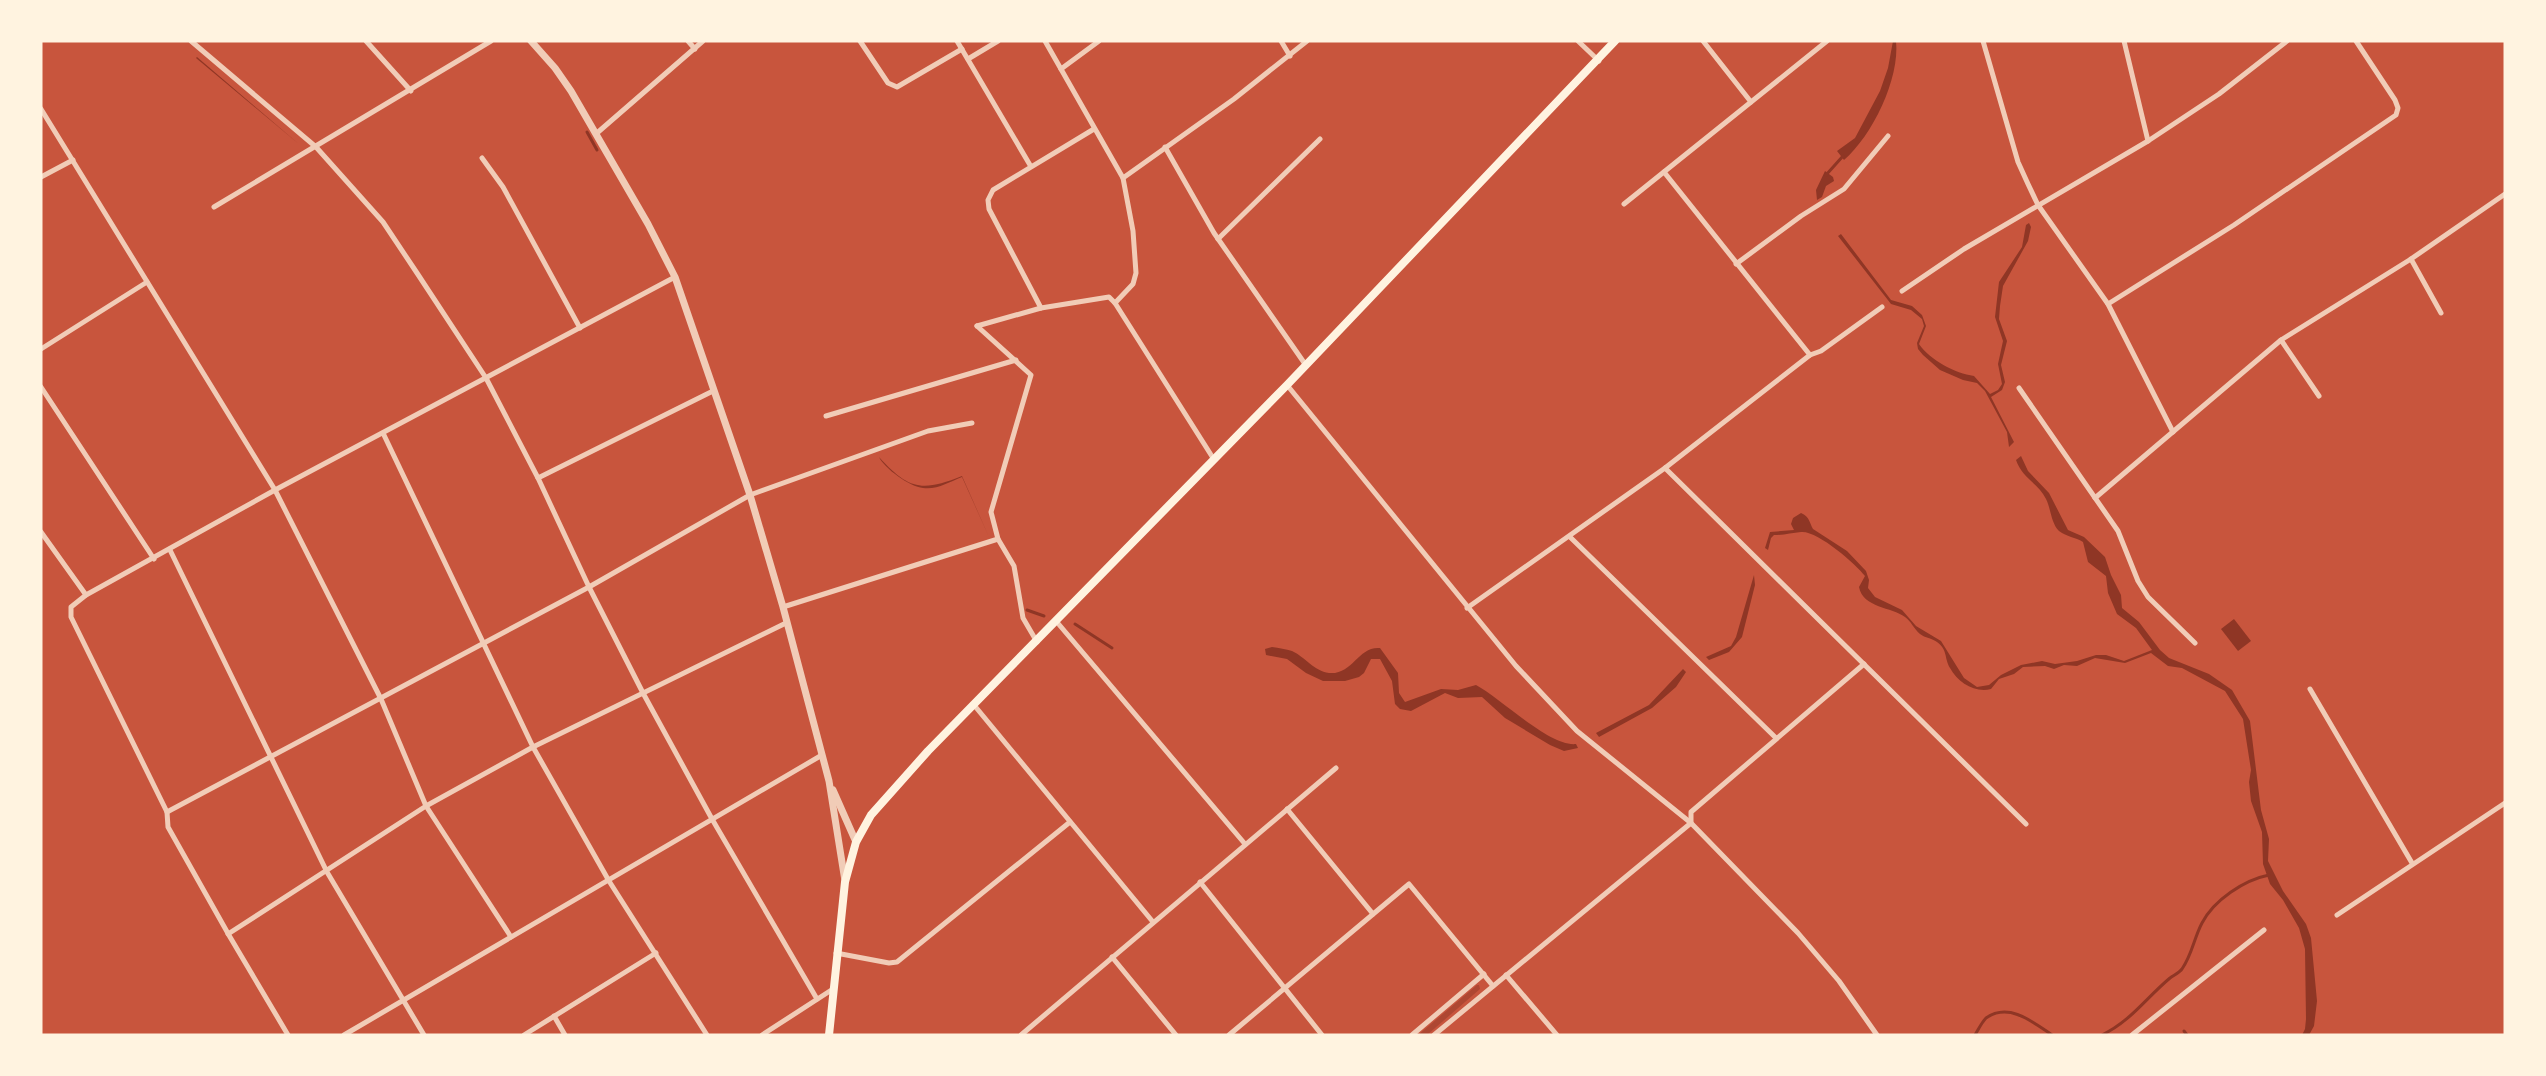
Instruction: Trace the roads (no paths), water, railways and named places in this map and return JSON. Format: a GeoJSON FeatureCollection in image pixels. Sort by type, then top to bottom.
{"type":"FeatureCollection","features":[{"type":"Feature","properties":{"kind":"main road"},"geometry":{"type":"LineString","coordinates":[[829,1035],[836,953],[845,882],[856,842],[871,815],[896,784],[1037,642],[1213,458],[1287,385],[1305,364],[1599,61],[1615,41]]}},
{"type":"Feature","properties":{"kind":"street"},"geometry":{"type":"LineString","coordinates":[[190,41],[316,147],[383,222],[486,378],[538,478],[588,587],[643,693],[712,819],[817,999]]}},
{"type":"Feature","properties":{"kind":"street"},"geometry":{"type":"LineString","coordinates":[[366,41],[411,90]]}},
{"type":"Feature","properties":{"kind":"street"},"geometry":{"type":"LineString","coordinates":[[214,207],[491,41]]}},
{"type":"Feature","properties":{"kind":"street"},"geometry":{"type":"LineString","coordinates":[[531,41],[564,78],[597,133],[675,277],[750,496],[783,608],[829,781],[845,882]]}},
{"type":"Feature","properties":{"kind":"street"},"geometry":{"type":"LineString","coordinates":[[688,41],[695,49]]}},
{"type":"Feature","properties":{"kind":"street"},"geometry":{"type":"LineString","coordinates":[[597,133],[703,41]]}},
{"type":"Feature","properties":{"kind":"street"},"geometry":{"type":"LineString","coordinates":[[860,41],[888,83],[897,87],[962,49]]}},
{"type":"Feature","properties":{"kind":"street"},"geometry":{"type":"LineString","coordinates":[[957,41],[1030,165]]}},
{"type":"Feature","properties":{"kind":"street"},"geometry":{"type":"LineString","coordinates":[[968,59],[998,41]]}},
{"type":"Feature","properties":{"kind":"street"},"geometry":{"type":"LineString","coordinates":[[1045,41],[1123,178],[1132,231],[1136,272],[1133,284],[1115,303]]}},
{"type":"Feature","properties":{"kind":"street"},"geometry":{"type":"LineString","coordinates":[[1060,69],[1099,41]]}},
{"type":"Feature","properties":{"kind":"street"},"geometry":{"type":"LineString","coordinates":[[1281,41],[1290,56]]}},
{"type":"Feature","properties":{"kind":"street"},"geometry":{"type":"LineString","coordinates":[[1123,178],[1290,56],[1307,41]]}},
{"type":"Feature","properties":{"kind":"street"},"geometry":{"type":"LineString","coordinates":[[1578,41],[1599,61]]}},
{"type":"Feature","properties":{"kind":"street"},"geometry":{"type":"LineString","coordinates":[[1703,41],[1751,102]]}},
{"type":"Feature","properties":{"kind":"street"},"geometry":{"type":"LineString","coordinates":[[1624,204],[1827,41]]}},
{"type":"Feature","properties":{"kind":"street"},"geometry":{"type":"LineString","coordinates":[[1983,41],[2018,162],[2038,205],[2108,304],[2173,432]]}},
{"type":"Feature","properties":{"kind":"street"},"geometry":{"type":"LineString","coordinates":[[2124,41],[2148,141]]}},
{"type":"Feature","properties":{"kind":"street"},"geometry":{"type":"LineString","coordinates":[[1902,291],[1964,249],[2148,141],[2219,94],[2287,41]]}},
{"type":"Feature","properties":{"kind":"street"},"geometry":{"type":"LineString","coordinates":[[2108,304],[2234,225],[2396,115],[2398,108],[2395,100],[2356,41]]}},
{"type":"Feature","properties":{"kind":"street"},"geometry":{"type":"LineString","coordinates":[[41,108],[275,490],[381,698],[426,806],[511,937]]}},
{"type":"Feature","properties":{"kind":"street"},"geometry":{"type":"LineString","coordinates":[[1041,308],[989,209],[988,200],[993,190],[1030,165],[1094,129]]}},
{"type":"Feature","properties":{"kind":"street"},"geometry":{"type":"LineString","coordinates":[[1736,264],[1801,216],[1844,189],[1888,136]]}},
{"type":"Feature","properties":{"kind":"street"},"geometry":{"type":"LineString","coordinates":[[1218,239],[1320,139]]}},
{"type":"Feature","properties":{"kind":"street"},"geometry":{"type":"LineString","coordinates":[[1165,147],[1200,211],[1218,239],[1305,364]]}},
{"type":"Feature","properties":{"kind":"street"},"geometry":{"type":"LineString","coordinates":[[482,158],[503,188],[580,328]]}},
{"type":"Feature","properties":{"kind":"street"},"geometry":{"type":"LineString","coordinates":[[41,177],[73,160]]}},
{"type":"Feature","properties":{"kind":"street"},"geometry":{"type":"LineString","coordinates":[[1664,172],[1810,355]]}},
{"type":"Feature","properties":{"kind":"street"},"geometry":{"type":"LineString","coordinates":[[2094,498],[2281,340],[2411,259],[2505,194]]}},
{"type":"Feature","properties":{"kind":"street"},"geometry":{"type":"LineString","coordinates":[[2411,259],[2441,312]]}},
{"type":"Feature","properties":{"kind":"street"},"geometry":{"type":"LineString","coordinates":[[288,1035],[168,827],[167,812],[71,616],[73,604],[275,490],[675,277]]}},
{"type":"Feature","properties":{"kind":"street"},"geometry":{"type":"LineString","coordinates":[[41,349],[147,282]]}},
{"type":"Feature","properties":{"kind":"street"},"geometry":{"type":"LineString","coordinates":[[1037,642],[1023,618],[1014,566],[998,539],[991,512],[1031,380],[1029,371],[977,326],[1041,308],[1109,297],[1115,303],[1213,458]]}},
{"type":"Feature","properties":{"kind":"street"},"geometry":{"type":"LineString","coordinates":[[1467,608],[1665,468],[1810,355],[1821,352],[1882,307]]}},
{"type":"Feature","properties":{"kind":"street"},"geometry":{"type":"LineString","coordinates":[[2281,340],[2319,396]]}},
{"type":"Feature","properties":{"kind":"street"},"geometry":{"type":"LineString","coordinates":[[826,416],[1016,360]]}},
{"type":"Feature","properties":{"kind":"street"},"geometry":{"type":"LineString","coordinates":[[1287,385],[1516,666],[1577,731],[1691,823],[1798,933],[1839,981],[1877,1035]]}},
{"type":"Feature","properties":{"kind":"street"},"geometry":{"type":"LineString","coordinates":[[41,387],[154,559]]}},
{"type":"Feature","properties":{"kind":"street"},"geometry":{"type":"LineString","coordinates":[[2019,388],[2122,536],[2138,581],[2148,597],[2195,643]]}},
{"type":"Feature","properties":{"kind":"street"},"geometry":{"type":"LineString","coordinates":[[538,478],[714,391]]}},
{"type":"Feature","properties":{"kind":"street"},"geometry":{"type":"LineString","coordinates":[[167,812],[485,643],[750,496],[928,431],[972,423]]}},
{"type":"Feature","properties":{"kind":"street"},"geometry":{"type":"LineString","coordinates":[[383,433],[485,643],[533,747],[609,881],[656,952],[707,1035]]}},
{"type":"Feature","properties":{"kind":"street"},"geometry":{"type":"LineString","coordinates":[[1665,468],[2026,824]]}},
{"type":"Feature","properties":{"kind":"street"},"geometry":{"type":"LineString","coordinates":[[41,532],[86,596]]}},
{"type":"Feature","properties":{"kind":"street"},"geometry":{"type":"LineString","coordinates":[[1570,537],[1776,738]]}},
{"type":"Feature","properties":{"kind":"street"},"geometry":{"type":"LineString","coordinates":[[783,608],[998,539]]}},
{"type":"Feature","properties":{"kind":"street"},"geometry":{"type":"LineString","coordinates":[[170,550],[327,872],[424,1035]]}},
{"type":"Feature","properties":{"kind":"street"},"geometry":{"type":"LineString","coordinates":[[1056,621],[1245,844]]}},
{"type":"Feature","properties":{"kind":"street"},"geometry":{"type":"LineString","coordinates":[[228,934],[327,872],[426,806],[533,747],[786,623]]}},
{"type":"Feature","properties":{"kind":"street"},"geometry":{"type":"LineString","coordinates":[[1691,823],[1691,812],[1864,664]]}},
{"type":"Feature","properties":{"kind":"street"},"geometry":{"type":"LineString","coordinates":[[2310,689],[2412,863]]}},
{"type":"Feature","properties":{"kind":"street"},"geometry":{"type":"LineString","coordinates":[[974,705],[1153,922]]}},
{"type":"Feature","properties":{"kind":"street"},"geometry":{"type":"LineString","coordinates":[[344,1035],[822,755]]}},
{"type":"Feature","properties":{"kind":"street"},"geometry":{"type":"LineString","coordinates":[[1021,1035],[1336,768]]}},
{"type":"Feature","properties":{"kind":"street"},"geometry":{"type":"LineString","coordinates":[[829,781],[856,842]]}},
{"type":"Feature","properties":{"kind":"street"},"geometry":{"type":"LineString","coordinates":[[2337,915],[2412,863],[2505,803]]}},
{"type":"Feature","properties":{"kind":"street"},"geometry":{"type":"LineString","coordinates":[[1287,809],[1373,914]]}},
{"type":"Feature","properties":{"kind":"street"},"geometry":{"type":"LineString","coordinates":[[836,953],[889,963],[897,962],[1070,822]]}},
{"type":"Feature","properties":{"kind":"street"},"geometry":{"type":"LineString","coordinates":[[1434,1035],[1691,823]]}},
{"type":"Feature","properties":{"kind":"street"},"geometry":{"type":"LineString","coordinates":[[1200,882],[1322,1035]]}},
{"type":"Feature","properties":{"kind":"street"},"geometry":{"type":"LineString","coordinates":[[1229,1035],[1409,884],[1493,986]]}},
{"type":"Feature","properties":{"kind":"street"},"geometry":{"type":"LineString","coordinates":[[2132,1035],[2264,930]]}},
{"type":"Feature","properties":{"kind":"street"},"geometry":{"type":"LineString","coordinates":[[524,1035],[656,952]]}},
{"type":"Feature","properties":{"kind":"street"},"geometry":{"type":"LineString","coordinates":[[1112,957],[1176,1035]]}},
{"type":"Feature","properties":{"kind":"street"},"geometry":{"type":"LineString","coordinates":[[1412,1035],[1484,974]]}},
{"type":"Feature","properties":{"kind":"street"},"geometry":{"type":"LineString","coordinates":[[1506,975],[1557,1035]]}},
{"type":"Feature","properties":{"kind":"street"},"geometry":{"type":"LineString","coordinates":[[762,1035],[833,989]]}},
{"type":"Feature","properties":{"kind":"street"},"geometry":{"type":"LineString","coordinates":[[554,1016],[565,1035]]}},
{"type":"Feature","properties":{"kind":"street"},"geometry":{"type":"LineString","coordinates":[[1027,1030],[1031,1035]]}},
{"type":"Feature","properties":{"kind":"waterway"},"geometry":{"type":"LineString","coordinates":[[587,132],[597,150]]}},
{"type":"Feature","properties":{"kind":"waterway"},"geometry":{"type":"LineString","coordinates":[[1826,175],[1843,156]]}},
{"type":"Feature","properties":{"kind":"waterway"},"geometry":{"type":"LineString","coordinates":[[1027,610],[1044,616]]}},
{"type":"Feature","properties":{"kind":"waterway"},"geometry":{"type":"LineString","coordinates":[[1075,624],[1112,648]]}},
{"type":"Feature","properties":{"kind":"waterway"},"geometry":{"type":"LineString","coordinates":[[2102,1035],[2130,1016],[2161,986],[2181,970],[2202,923],[2214,906],[2240,886],[2269,875]]}},
{"type":"Feature","properties":{"kind":"waterway"},"geometry":{"type":"LineString","coordinates":[[1975,1035],[1986,1018],[2003,1012],[2021,1016],[2052,1035]]}},
{"type":"Feature","properties":{"kind":"waterway"},"geometry":{"type":"LineString","coordinates":[[2184,1031],[2187,1035]]}}]}
